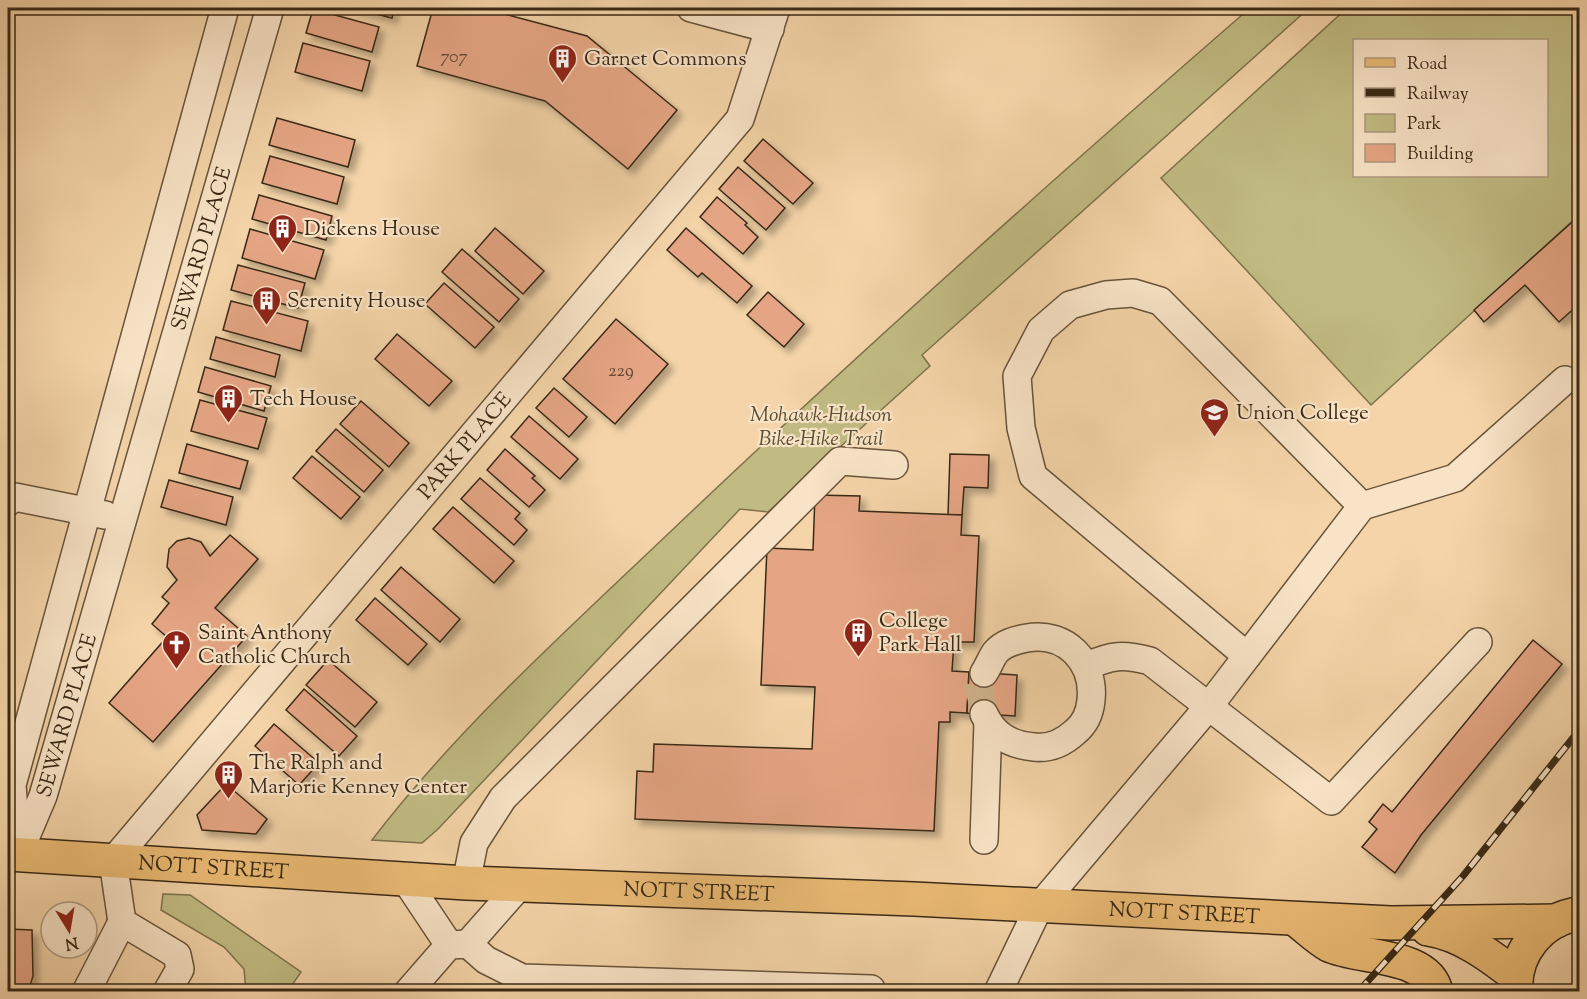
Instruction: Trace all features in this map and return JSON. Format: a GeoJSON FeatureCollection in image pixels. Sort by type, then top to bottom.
{"type":"FeatureCollection","features":[{"type":"Feature","properties":{"kind":"main road","name":"NOTT STREET"},"geometry":{"type":"LineString","coordinates":[[13,854],[466,883],[914,899],[1391,923],[1573,916]]}},
{"type":"Feature","properties":{"kind":"main road"},"geometry":{"type":"LineString","coordinates":[[1516,987],[1525,950],[1539,933],[1573,916]]}},
{"type":"Feature","properties":{"kind":"main road"},"geometry":{"type":"LineString","coordinates":[[1296,919],[1330,945],[1421,969],[1434,982],[1436,992]]}},
{"type":"Feature","properties":{"kind":"main road","name":"NOTT STREET"},"geometry":{"type":"LineString","coordinates":[[1391,923],[1445,931],[1488,954],[1516,987]]}},
{"type":"Feature","properties":{"kind":"street","name":"SEWARD PLACE"},"geometry":{"type":"LineString","coordinates":[[13,854],[12,784],[225,8]]}},
{"type":"Feature","properties":{"kind":"street","name":"SEWARD PLACE"},"geometry":{"type":"LineString","coordinates":[[13,854],[43,796],[270,8]]}},
{"type":"Feature","properties":{"kind":"street"},"geometry":{"type":"LineString","coordinates":[[691,8],[773,18]]}},
{"type":"Feature","properties":{"kind":"street","name":"PARK PLACE"},"geometry":{"type":"LineString","coordinates":[[113,861],[740,119],[773,18]]}},
{"type":"Feature","properties":{"kind":"street"},"geometry":{"type":"LineString","coordinates":[[1247,656],[1033,476],[1021,428],[1017,376],[1041,330],[1071,305],[1106,295],[1133,293],[1160,301],[1362,506]]}},
{"type":"Feature","properties":{"kind":"street"},"geometry":{"type":"LineString","coordinates":[[998,992],[1039,907],[1209,706],[1362,506],[1455,478],[1565,380]]}},
{"type":"Feature","properties":{"kind":"street"},"geometry":{"type":"LineString","coordinates":[[466,883],[474,843],[503,798],[840,461],[894,465]]}},
{"type":"Feature","properties":{"kind":"street"},"geometry":{"type":"LineString","coordinates":[[8,502],[15,497],[87,510],[123,520]]}},
{"type":"Feature","properties":{"kind":"street"},"geometry":{"type":"LineString","coordinates":[[984,673],[996,652],[1013,640],[1040,636],[1066,644],[1087,666],[1093,685],[1090,711],[1080,728],[1065,741],[1045,748],[1016,746],[999,736],[986,718],[984,840]]}},
{"type":"Feature","properties":{"kind":"street"},"geometry":{"type":"LineString","coordinates":[[1087,666],[1110,656],[1131,656],[1150,661],[1331,801],[1478,642]]}},
{"type":"Feature","properties":{"kind":"street"},"geometry":{"type":"LineString","coordinates":[[86,992],[122,922],[113,861]]}},
{"type":"Feature","properties":{"kind":"street"},"geometry":{"type":"LineString","coordinates":[[405,879],[458,944],[533,985],[871,989],[871,992]]}},
{"type":"Feature","properties":{"kind":"street"},"geometry":{"type":"LineString","coordinates":[[408,992],[520,885]]}},
{"type":"Feature","properties":{"kind":"street"},"geometry":{"type":"LineString","coordinates":[[122,922],[177,955],[180,969],[167,992]]}},
{"type":"Feature","properties":{"kind":"green space","name":"Mohawk-Hudson Bike-Hike Trail"},"geometry":{"type":"Polygon","coordinates":[[[1250,8],[1309,8],[922,355],[930,366],[768,512],[740,509],[438,829],[422,843],[372,840],[439,759],[591,607],[883,334],[1250,8]]]}},
{"type":"Feature","properties":{"kind":"green space"},"geometry":{"type":"Polygon","coordinates":[[[1347,8],[1579,8],[1579,215],[1371,405],[1161,178],[1347,8]]]}},
{"type":"Feature","properties":{"kind":"green space"},"geometry":{"type":"Polygon","coordinates":[[[163,894],[190,895],[301,972],[288,991],[246,991],[244,969],[224,947],[161,910],[163,894]]]}},
{"type":"Feature","properties":{"kind":"building"},"geometry":{"type":"Polygon","coordinates":[[[353,8],[394,8],[392,18],[353,8]]]}},
{"type":"Feature","properties":{"kind":"building","name":"Garnet Commons"},"geometry":{"type":"Polygon","coordinates":[[[433,8],[482,8],[587,36],[677,110],[628,169],[545,101],[417,66],[433,8]]]}},
{"type":"Feature","properties":{"kind":"building"},"geometry":{"type":"Polygon","coordinates":[[[313,9],[379,27],[372,52],[306,33],[313,9]]]}},
{"type":"Feature","properties":{"kind":"building"},"geometry":{"type":"Polygon","coordinates":[[[303,43],[370,61],[362,91],[295,72],[303,43]]]}},
{"type":"Feature","properties":{"kind":"building"},"geometry":{"type":"Polygon","coordinates":[[[277,118],[355,140],[348,167],[269,145],[277,118]]]}},
{"type":"Feature","properties":{"kind":"building"},"geometry":{"type":"Polygon","coordinates":[[[763,139],[813,183],[793,204],[744,161],[763,139]]]}},
{"type":"Feature","properties":{"kind":"building"},"geometry":{"type":"Polygon","coordinates":[[[270,156],[344,177],[337,204],[262,183],[270,156]]]}},
{"type":"Feature","properties":{"kind":"building"},"geometry":{"type":"Polygon","coordinates":[[[738,167],[785,208],[766,230],[719,189],[738,167]]]}},
{"type":"Feature","properties":{"kind":"building"},"geometry":{"type":"Polygon","coordinates":[[[259,195],[332,216],[326,240],[252,219],[259,195]]]}},
{"type":"Feature","properties":{"kind":"building"},"geometry":{"type":"Polygon","coordinates":[[[717,197],[747,223],[745,225],[758,237],[743,254],[700,217],[717,197]]]}},
{"type":"Feature","properties":{"kind":"building"},"geometry":{"type":"Polygon","coordinates":[[[1580,215],[1580,303],[1559,322],[1525,285],[1484,322],[1474,310],[1580,215]]]}},
{"type":"Feature","properties":{"kind":"building"},"geometry":{"type":"Polygon","coordinates":[[[495,228],[544,271],[523,294],[475,251],[495,228]]]}},
{"type":"Feature","properties":{"kind":"building"},"geometry":{"type":"Polygon","coordinates":[[[686,228],[752,286],[737,303],[702,273],[698,277],[667,250],[686,228]]]}},
{"type":"Feature","properties":{"kind":"building","name":"Dickens House"},"geometry":{"type":"Polygon","coordinates":[[[250,229],[324,250],[315,279],[242,258],[250,229]]]}},
{"type":"Feature","properties":{"kind":"building"},"geometry":{"type":"Polygon","coordinates":[[[462,249],[519,299],[499,322],[442,272],[462,249]]]}},
{"type":"Feature","properties":{"kind":"building"},"geometry":{"type":"Polygon","coordinates":[[[238,265],[305,283],[298,308],[231,290],[238,265]]]}},
{"type":"Feature","properties":{"kind":"building"},"geometry":{"type":"Polygon","coordinates":[[[444,283],[494,327],[475,348],[425,304],[444,283]]]}},
{"type":"Feature","properties":{"kind":"building"},"geometry":{"type":"Polygon","coordinates":[[[768,292],[804,324],[784,347],[747,315],[768,292]]]}},
{"type":"Feature","properties":{"kind":"building","name":"Serenity House"},"geometry":{"type":"Polygon","coordinates":[[[231,301],[308,321],[301,351],[223,330],[231,301]]]}},
{"type":"Feature","properties":{"kind":"building"},"geometry":{"type":"Polygon","coordinates":[[[616,319],[668,364],[615,424],[563,379],[616,319]]]}},
{"type":"Feature","properties":{"kind":"building"},"geometry":{"type":"Polygon","coordinates":[[[397,334],[452,381],[429,406],[375,359],[397,334]]]}},
{"type":"Feature","properties":{"kind":"building"},"geometry":{"type":"Polygon","coordinates":[[[216,337],[280,355],[275,377],[210,359],[216,337]]]}},
{"type":"Feature","properties":{"kind":"building"},"geometry":{"type":"Polygon","coordinates":[[[205,367],[271,386],[264,411],[198,392],[205,367]]]}},
{"type":"Feature","properties":{"kind":"building"},"geometry":{"type":"Polygon","coordinates":[[[554,388],[587,417],[569,437],[536,408],[554,388]]]}},
{"type":"Feature","properties":{"kind":"building","name":"Tech House"},"geometry":{"type":"Polygon","coordinates":[[[200,400],[267,418],[258,449],[191,431],[200,400]]]}},
{"type":"Feature","properties":{"kind":"building"},"geometry":{"type":"Polygon","coordinates":[[[361,401],[409,443],[389,467],[340,424],[361,401]]]}},
{"type":"Feature","properties":{"kind":"building"},"geometry":{"type":"Polygon","coordinates":[[[529,416],[578,459],[560,479],[511,437],[529,416]]]}},
{"type":"Feature","properties":{"kind":"building"},"geometry":{"type":"Polygon","coordinates":[[[336,429],[383,470],[364,492],[316,451],[336,429]]]}},
{"type":"Feature","properties":{"kind":"building"},"geometry":{"type":"Polygon","coordinates":[[[187,444],[248,461],[240,489],[179,473],[187,444]]]}},
{"type":"Feature","properties":{"kind":"building"},"geometry":{"type":"Polygon","coordinates":[[[505,449],[535,476],[532,478],[545,490],[529,507],[487,470],[505,449]]]}},
{"type":"Feature","properties":{"kind":"building"},"geometry":{"type":"Polygon","coordinates":[[[950,454],[989,455],[988,488],[964,487],[962,515],[948,515],[950,454]]]}},
{"type":"Feature","properties":{"kind":"building"},"geometry":{"type":"Polygon","coordinates":[[[312,456],[360,497],[341,519],[293,478],[312,456]]]}},
{"type":"Feature","properties":{"kind":"building"},"geometry":{"type":"Polygon","coordinates":[[[480,478],[520,513],[515,519],[527,530],[514,545],[461,499],[480,478]]]}},
{"type":"Feature","properties":{"kind":"building"},"geometry":{"type":"Polygon","coordinates":[[[169,480],[233,497],[226,525],[161,507],[169,480]]]}},
{"type":"Feature","properties":{"kind":"building","name":"College Park Hall"},"geometry":{"type":"Polygon","coordinates":[[[815,495],[860,496],[859,511],[962,515],[961,535],[979,536],[974,642],[954,642],[952,671],[969,672],[967,713],[950,712],[950,722],[939,722],[934,831],[635,819],[637,771],[653,772],[654,744],[812,749],[815,687],[761,685],[767,548],[813,550],[815,495]]]}},
{"type":"Feature","properties":{"kind":"building"},"geometry":{"type":"Polygon","coordinates":[[[453,507],[514,561],[494,583],[433,529],[453,507]]]}},
{"type":"Feature","properties":{"kind":"building","name":"Saint Anthony Catholic Church"},"geometry":{"type":"Polygon","coordinates":[[[230,535],[258,559],[215,608],[247,636],[153,742],[109,703],[167,637],[152,624],[169,603],[162,597],[177,580],[167,567],[169,549],[177,541],[189,538],[201,542],[210,556],[230,535]]]}},
{"type":"Feature","properties":{"kind":"building"},"geometry":{"type":"Polygon","coordinates":[[[401,567],[460,619],[440,642],[381,590],[401,567]]]}},
{"type":"Feature","properties":{"kind":"building"},"geometry":{"type":"Polygon","coordinates":[[[375,598],[427,644],[408,665],[356,620],[375,598]]]}},
{"type":"Feature","properties":{"kind":"building"},"geometry":{"type":"Polygon","coordinates":[[[1533,640],[1562,664],[1421,835],[1395,873],[1362,847],[1377,829],[1369,822],[1383,804],[1392,812],[1533,640]]]}},
{"type":"Feature","properties":{"kind":"building"},"geometry":{"type":"Polygon","coordinates":[[[328,660],[377,702],[355,727],[306,685],[328,660]]]}},
{"type":"Feature","properties":{"kind":"building"},"geometry":{"type":"Polygon","coordinates":[[[969,672],[1017,675],[1015,716],[967,713],[969,672]]]}},
{"type":"Feature","properties":{"kind":"building"},"geometry":{"type":"Polygon","coordinates":[[[304,689],[357,736],[339,756],[286,710],[304,689]]]}},
{"type":"Feature","properties":{"kind":"building"},"geometry":{"type":"Polygon","coordinates":[[[274,724],[319,763],[299,785],[255,746],[274,724]]]}},
{"type":"Feature","properties":{"kind":"building","name":"The Ralph and Marjorie Kenney Center"},"geometry":{"type":"Polygon","coordinates":[[[226,784],[267,819],[256,834],[202,830],[197,815],[226,784]]]}},
{"type":"Feature","properties":{"kind":"building"},"geometry":{"type":"Polygon","coordinates":[[[8,929],[32,930],[33,976],[28,992],[8,992],[8,929]]]}},
{"type":"Feature","properties":{"kind":"tunnel"},"geometry":{"type":"LineString","coordinates":[[984,673],[979,688],[984,714]]}},
{"type":"Feature","properties":{"kind":"railway"},"geometry":{"type":"LineString","coordinates":[[1358,992],[1463,876],[1580,729]]}},
{"type":"Feature","properties":{"kind":"place","name":"Garnet Commons"},"geometry":{"type":"Point","coordinates":[563,84]}},
{"type":"Feature","properties":{"kind":"place","name":"Dickens House"},"geometry":{"type":"Point","coordinates":[283,254]}},
{"type":"Feature","properties":{"kind":"place","name":"Serenity House"},"geometry":{"type":"Point","coordinates":[266,326]}},
{"type":"Feature","properties":{"kind":"place","name":"Tech House"},"geometry":{"type":"Point","coordinates":[229,424]}},
{"type":"Feature","properties":{"kind":"place","name":"Union College"},"geometry":{"type":"Point","coordinates":[1215,438]}},
{"type":"Feature","properties":{"kind":"place","name":"College Park Hall"},"geometry":{"type":"Point","coordinates":[858,658]}},
{"type":"Feature","properties":{"kind":"place","name":"Saint Anthony Catholic Church"},"geometry":{"type":"Point","coordinates":[177,670]}},
{"type":"Feature","properties":{"kind":"place","name":"The Ralph and Marjorie Kenney Center"},"geometry":{"type":"Point","coordinates":[228,800]}}]}
